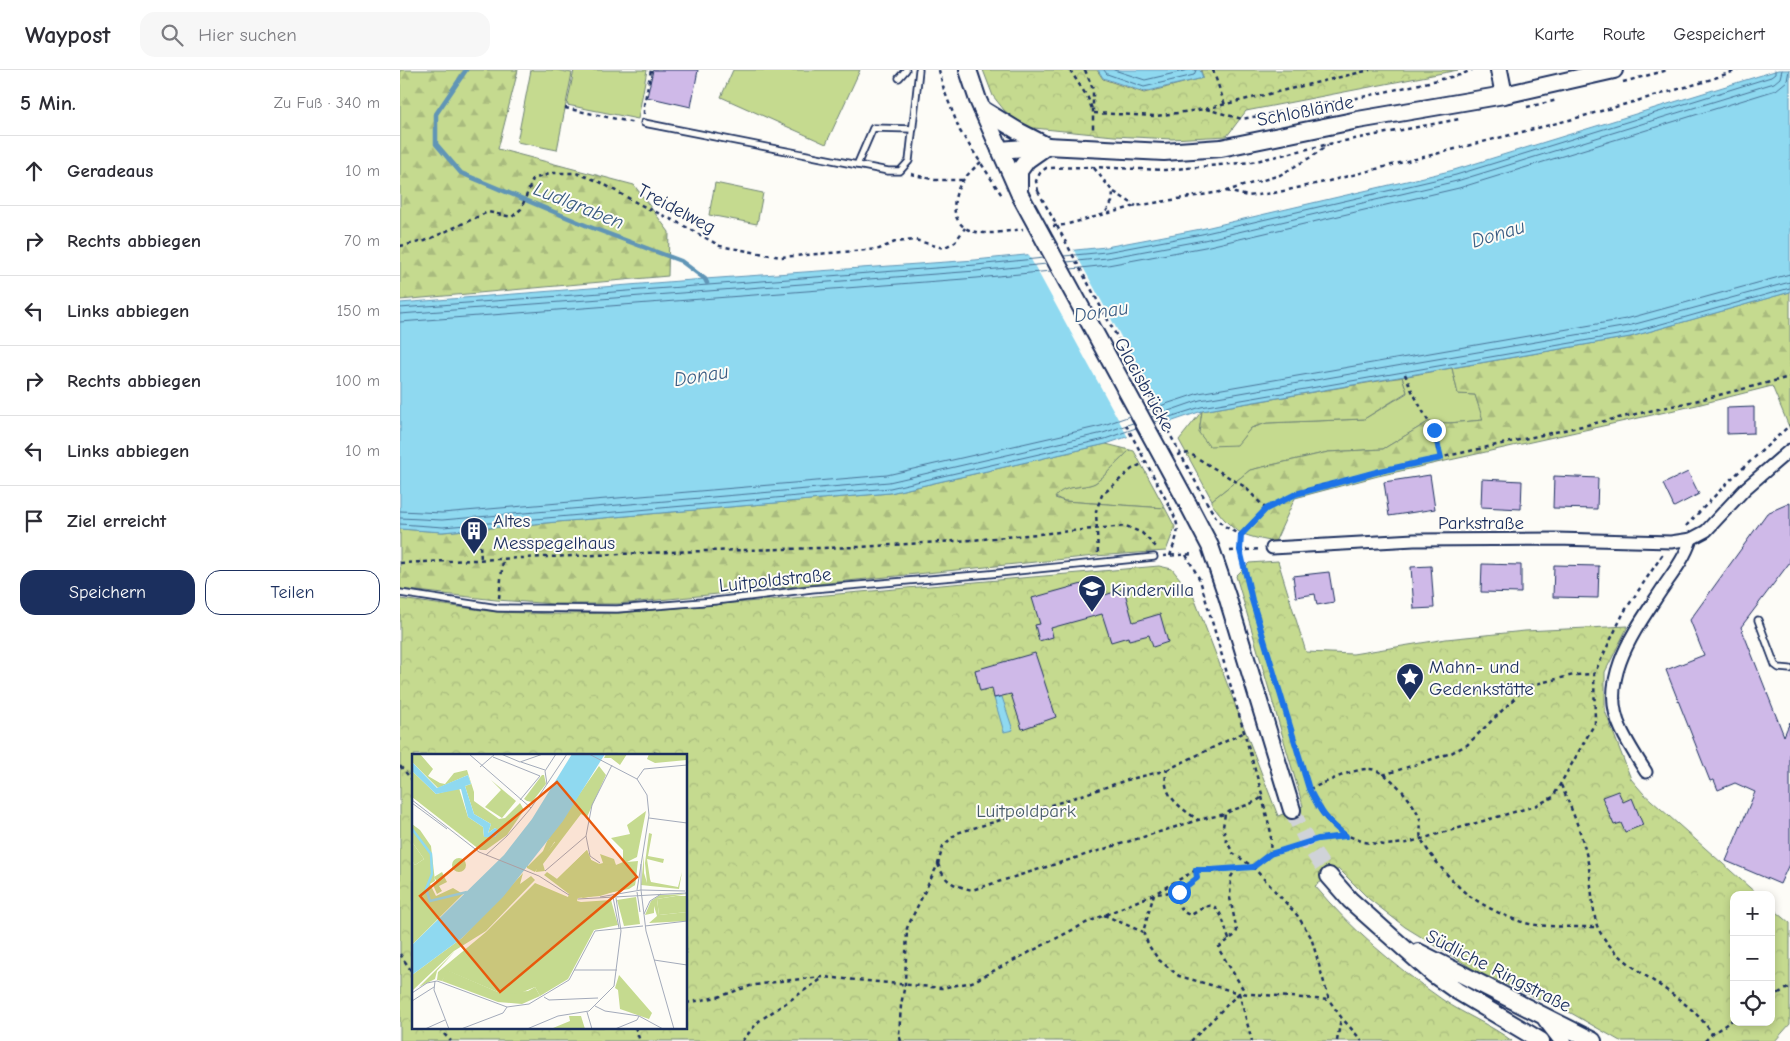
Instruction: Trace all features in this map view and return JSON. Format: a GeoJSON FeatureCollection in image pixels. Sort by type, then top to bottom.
{"type":"FeatureCollection","features":[{"type":"Feature","properties":{"kind":"main road","name":"Glacisbrücke"},"geometry":{"type":"LineString","coordinates":[[968,70],[980,104],[1020,195],[1210,546],[1292,810]]}},
{"type":"Feature","properties":{"kind":"main road"},"geometry":{"type":"LineString","coordinates":[[1499,70],[1504,95]]}},
{"type":"Feature","properties":{"kind":"main road","name":"Schloßlände"},"geometry":{"type":"LineString","coordinates":[[1000,150],[1047,146],[1164,152],[1221,148],[1358,120],[1504,95],[1614,70]]}},
{"type":"Feature","properties":{"kind":"main road"},"geometry":{"type":"LineString","coordinates":[[980,104],[1018,131],[1047,146],[1027,160],[1019,172],[1020,195]]}},
{"type":"Feature","properties":{"kind":"main road","name":"Südliche Ringstraße"},"geometry":{"type":"LineString","coordinates":[[1329,876],[1350,900],[1433,974],[1526,1035],[1541,1041]]}},
{"type":"Feature","properties":{"kind":"main road","name":"Südliche Ringstraße"},"geometry":{"type":"LineString","coordinates":[[1387,932],[1436,962],[1586,1037]]}},
{"type":"Feature","properties":{"kind":"main road"},"geometry":{"type":"LineString","coordinates":[[1542,1014],[1557,1039],[1571,1033],[1586,1037]]}},
{"type":"Feature","properties":{"kind":"street"},"geometry":{"type":"LineString","coordinates":[[1646,772],[1620,728],[1613,703],[1614,683],[1619,663],[1630,638],[1684,557],[1691,539],[1706,531],[1746,488],[1790,450]]}},
{"type":"Feature","properties":{"kind":"street","name":"Parkstraße"},"geometry":{"type":"LineString","coordinates":[[1272,548],[1414,540],[1556,539],[1671,542],[1691,539]]}},
{"type":"Feature","properties":{"kind":"lane"},"geometry":{"type":"LineString","coordinates":[[899,78],[906,70]]}},
{"type":"Feature","properties":{"kind":"lane"},"geometry":{"type":"LineString","coordinates":[[644,123],[888,171],[900,171],[909,161],[919,70]]}},
{"type":"Feature","properties":{"kind":"lane"},"geometry":{"type":"LineString","coordinates":[[858,165],[874,128],[913,129]]}},
{"type":"Feature","properties":{"kind":"lane","name":"Luitpoldstraße"},"geometry":{"type":"LineString","coordinates":[[400,593],[498,608],[617,609],[1154,557]]}},
{"type":"Feature","properties":{"kind":"lane"},"geometry":{"type":"LineString","coordinates":[[1758,620],[1775,665],[1779,668],[1790,669]]}},
{"type":"Feature","properties":{"kind":"path"},"geometry":{"type":"LineString","coordinates":[[565,108],[635,123],[644,123],[644,105],[651,70]]}},
{"type":"Feature","properties":{"kind":"path"},"geometry":{"type":"LineString","coordinates":[[939,70],[944,90],[960,131],[1003,197]]}},
{"type":"Feature","properties":{"kind":"path"},"geometry":{"type":"LineString","coordinates":[[1070,70],[1088,98],[1094,113]]}},
{"type":"Feature","properties":{"kind":"path"},"geometry":{"type":"LineString","coordinates":[[1085,70],[1092,89],[1093,132]]}},
{"type":"Feature","properties":{"kind":"path"},"geometry":{"type":"LineString","coordinates":[[1213,70],[1225,105]]}},
{"type":"Feature","properties":{"kind":"path"},"geometry":{"type":"LineString","coordinates":[[1094,113],[1156,116],[1225,105],[1370,70]]}},
{"type":"Feature","properties":{"kind":"path"},"geometry":{"type":"LineString","coordinates":[[1205,108],[1242,119],[1362,97],[1460,75],[1470,70]]}},
{"type":"Feature","properties":{"kind":"path"},"geometry":{"type":"LineString","coordinates":[[1226,191],[1248,196],[1274,193],[1573,119],[1700,83],[1738,70]]}},
{"type":"Feature","properties":{"kind":"path"},"geometry":{"type":"LineString","coordinates":[[1524,108],[1543,104]]}},
{"type":"Feature","properties":{"kind":"path"},"geometry":{"type":"LineString","coordinates":[[1046,227],[1064,225],[1136,206],[1226,191],[1280,175],[1329,144],[1465,118]]}},
{"type":"Feature","properties":{"kind":"path"},"geometry":{"type":"LineString","coordinates":[[981,162],[963,180],[957,192],[954,215],[959,224],[978,233],[1027,229]]}},
{"type":"Feature","properties":{"kind":"path"},"geometry":{"type":"LineString","coordinates":[[1090,168],[1046,168],[1040,172],[1036,181],[1038,191],[1206,501],[1218,521],[1241,535]]}},
{"type":"Feature","properties":{"kind":"path"},"geometry":{"type":"LineString","coordinates":[[1094,168],[1113,192],[1136,206]]}},
{"type":"Feature","properties":{"kind":"path"},"geometry":{"type":"LineString","coordinates":[[900,171],[935,180],[963,180]]}},
{"type":"Feature","properties":{"kind":"path","name":"Treidelweg"},"geometry":{"type":"LineString","coordinates":[[400,246],[425,242],[488,212],[512,217],[521,209],[533,179],[554,173],[576,173],[598,181],[720,246],[781,257],[879,249],[895,242],[916,240],[944,248],[955,242],[965,228]]}},
{"type":"Feature","properties":{"kind":"path"},"geometry":{"type":"LineString","coordinates":[[1105,214],[1112,202],[1113,192]]}},
{"type":"Feature","properties":{"kind":"path"},"geometry":{"type":"LineString","coordinates":[[1405,374],[1412,391],[1434,430],[1441,458]]}},
{"type":"Feature","properties":{"kind":"path"},"geometry":{"type":"LineString","coordinates":[[1790,377],[1698,400],[1380,471],[1296,494],[1266,509],[1241,535],[1240,550],[1252,600],[1309,789],[1329,822],[1346,836],[1364,842],[1385,845],[1408,843],[1535,806],[1553,797],[1595,723],[1594,674],[1624,612],[1671,542],[1730,480],[1790,424]]}},
{"type":"Feature","properties":{"kind":"path"},"geometry":{"type":"LineString","coordinates":[[1170,507],[1178,524],[1177,536],[1170,556]]}},
{"type":"Feature","properties":{"kind":"path"},"geometry":{"type":"LineString","coordinates":[[400,563],[668,552],[858,547],[972,540],[1126,526],[1142,533],[1157,547],[1161,556],[1195,554]]}},
{"type":"Feature","properties":{"kind":"path"},"geometry":{"type":"LineString","coordinates":[[479,530],[480,560]]}},
{"type":"Feature","properties":{"kind":"path"},"geometry":{"type":"LineString","coordinates":[[1230,551],[1272,548]]}},
{"type":"Feature","properties":{"kind":"path"},"geometry":{"type":"LineString","coordinates":[[1186,555],[1200,580],[1245,732],[1271,833],[1270,854]]}},
{"type":"Feature","properties":{"kind":"path"},"geometry":{"type":"LineString","coordinates":[[498,608],[503,560]]}},
{"type":"Feature","properties":{"kind":"path"},"geometry":{"type":"LineString","coordinates":[[1455,691],[1495,691],[1574,675],[1594,674]]}},
{"type":"Feature","properties":{"kind":"path"},"geometry":{"type":"LineString","coordinates":[[1383,775],[1451,753],[1467,745],[1526,686]]}},
{"type":"Feature","properties":{"kind":"path"},"geometry":{"type":"LineString","coordinates":[[901,1041],[899,1035],[901,1005],[905,984],[907,928],[938,864],[943,846],[957,833],[1062,802],[1127,780],[1167,770],[1245,732]]}},
{"type":"Feature","properties":{"kind":"path"},"geometry":{"type":"LineString","coordinates":[[655,754],[656,750]]}},
{"type":"Feature","properties":{"kind":"path"},"geometry":{"type":"LineString","coordinates":[[400,766],[412,780]]}},
{"type":"Feature","properties":{"kind":"path"},"geometry":{"type":"LineString","coordinates":[[1309,789],[1355,771],[1372,769],[1398,787],[1412,803],[1421,820],[1421,838],[1449,878],[1465,893],[1493,911],[1534,925],[1597,927]]}},
{"type":"Feature","properties":{"kind":"path"},"geometry":{"type":"LineString","coordinates":[[1167,770],[1164,780],[1171,797],[1198,820]]}},
{"type":"Feature","properties":{"kind":"path"},"geometry":{"type":"LineString","coordinates":[[1561,784],[1583,839],[1597,927],[1610,945],[1626,961],[1678,999],[1705,1022],[1712,1034]]}},
{"type":"Feature","properties":{"kind":"path"},"geometry":{"type":"LineString","coordinates":[[938,864],[942,874],[951,884],[972,890],[1198,820],[1225,814],[1234,808],[1257,801],[1262,797]]}},
{"type":"Feature","properties":{"kind":"path"},"geometry":{"type":"LineString","coordinates":[[1225,814],[1223,827],[1226,840],[1233,853],[1253,867],[1297,915],[1311,937],[1329,1000],[1362,1041]]}},
{"type":"Feature","properties":{"kind":"path"},"geometry":{"type":"LineString","coordinates":[[688,1003],[718,997],[750,986],[824,977],[942,988],[972,982],[1104,915],[1154,894],[1196,870],[1253,867],[1270,854],[1318,839],[1346,836]]}},
{"type":"Feature","properties":{"kind":"path"},"geometry":{"type":"LineString","coordinates":[[1237,867],[1231,878],[1230,898],[1237,930],[1235,935],[1218,948],[1245,993]]}},
{"type":"Feature","properties":{"kind":"path"},"geometry":{"type":"LineString","coordinates":[[1196,870],[1197,878],[1179,892],[1177,902],[1185,913],[1190,915],[1204,907],[1214,906],[1220,913],[1229,939]]}},
{"type":"Feature","properties":{"kind":"path"},"geometry":{"type":"LineString","coordinates":[[1154,894],[1163,894],[1171,891],[1179,892]]}},
{"type":"Feature","properties":{"kind":"path"},"geometry":{"type":"LineString","coordinates":[[1154,894],[1143,932],[1149,946],[1160,960],[1178,976],[1245,993],[1329,1000]]}},
{"type":"Feature","properties":{"kind":"path"},"geometry":{"type":"LineString","coordinates":[[1104,915],[1143,932]]}},
{"type":"Feature","properties":{"kind":"path"},"geometry":{"type":"LineString","coordinates":[[400,954],[412,972]]}},
{"type":"Feature","properties":{"kind":"path"},"geometry":{"type":"LineString","coordinates":[[742,1041],[759,1021],[824,977]]}},
{"type":"Feature","properties":{"kind":"path"},"geometry":{"type":"LineString","coordinates":[[1775,995],[1790,987]]}},
{"type":"Feature","properties":{"kind":"path"},"geometry":{"type":"LineString","coordinates":[[1191,1041],[1239,992]]}},
{"type":"Feature","properties":{"kind":"path"},"geometry":{"type":"LineString","coordinates":[[1239,992],[1252,1041]]}},
{"type":"Feature","properties":{"kind":"path"},"geometry":{"type":"LineString","coordinates":[[1337,1041],[1341,1017]]}},
{"type":"Feature","properties":{"kind":"path"},"geometry":{"type":"LineString","coordinates":[[1704,1041],[1730,1022]]}},
{"type":"Feature","properties":{"kind":"path"},"geometry":{"type":"LineString","coordinates":[[441,1028],[451,1041]]}},
{"type":"Feature","properties":{"kind":"path"},"geometry":{"type":"LineString","coordinates":[[634,1028],[640,1041]]}},
{"type":"Feature","properties":{"kind":"green space"},"geometry":{"type":"Polygon","coordinates":[[[400,70],[518,70],[498,149],[634,185],[669,232],[668,276],[400,300],[400,70]]]}},
{"type":"Feature","properties":{"kind":"green space"},"geometry":{"type":"Polygon","coordinates":[[[531,70],[556,70],[572,73],[557,150],[517,142],[531,70]]]}},
{"type":"Feature","properties":{"kind":"green space"},"geometry":{"type":"Polygon","coordinates":[[[574,70],[647,70],[638,119],[567,105],[574,70]]]}},
{"type":"Feature","properties":{"kind":"green space"},"geometry":{"type":"Polygon","coordinates":[[[733,70],[860,70],[826,144],[721,97],[733,70]]]}},
{"type":"Feature","properties":{"kind":"green space"},"geometry":{"type":"Polygon","coordinates":[[[983,70],[1097,70],[1103,79],[1144,93],[1203,78],[1201,70],[1458,70],[1246,111],[1227,136],[1172,139],[1114,136],[1024,127],[1004,110],[993,96],[983,70]]]}},
{"type":"Feature","properties":{"kind":"green space"},"geometry":{"type":"Polygon","coordinates":[[[715,183],[763,193],[757,224],[709,215],[715,183]]]}},
{"type":"Feature","properties":{"kind":"green space"},"geometry":{"type":"Polygon","coordinates":[[[1790,292],[1790,429],[1772,386],[1697,405],[1378,476],[1295,498],[1275,542],[1245,535],[1238,531],[1226,521],[1212,504],[1212,500],[1250,470],[1328,452],[1383,449],[1428,422],[1449,423],[1483,420],[1475,395],[1458,394],[1452,368],[1630,337],[1790,292]]]}},
{"type":"Feature","properties":{"kind":"green space"},"geometry":{"type":"Polygon","coordinates":[[[1452,368],[1458,394],[1475,395],[1484,420],[1449,423],[1428,422],[1383,449],[1328,452],[1250,470],[1212,500],[1179,440],[1202,411],[1199,433],[1236,445],[1251,428],[1267,423],[1364,419],[1407,393],[1402,377],[1452,368]]]}},
{"type":"Feature","properties":{"kind":"green space"},"geometry":{"type":"Polygon","coordinates":[[[1402,377],[1407,392],[1364,419],[1267,423],[1251,428],[1237,445],[1209,446],[1199,433],[1202,411],[1402,377]]]}},
{"type":"Feature","properties":{"kind":"green space"},"geometry":{"type":"Polygon","coordinates":[[[1106,444],[1130,450],[1095,483],[1068,489],[1058,494],[1055,498],[1064,501],[1165,508],[1175,527],[1166,551],[1095,556],[619,604],[555,604],[496,600],[400,589],[400,529],[443,532],[890,493],[1106,444]]]}},
{"type":"Feature","properties":{"kind":"green space"},"geometry":{"type":"Polygon","coordinates":[[[1130,450],[1134,451],[1165,508],[1064,501],[1055,497],[1067,488],[1095,483],[1130,450]]]}},
{"type":"Feature","properties":{"kind":"green space","name":"Luitpoldpark"},"geometry":{"type":"Polygon","coordinates":[[[1278,561],[1306,652],[1353,654],[1446,639],[1525,631],[1628,626],[1605,672],[1605,711],[1631,779],[1643,793],[1753,891],[1730,891],[1730,1026],[1775,1026],[1775,910],[1790,923],[1790,1024],[1775,1041],[1620,1041],[1571,1013],[1478,972],[1405,927],[1369,899],[1339,869],[1315,886],[1359,933],[1426,988],[1512,1041],[400,1041],[400,599],[496,612],[556,614],[620,613],[1159,566],[1172,569],[1193,595],[1278,816],[1303,806],[1236,576],[1249,563],[1278,561]]]}},
{"type":"Feature","properties":{"kind":"water"},"geometry":{"type":"Polygon","coordinates":[[[1098,70],[1200,70],[1203,78],[1144,92],[1103,78],[1098,70]]]}},
{"type":"Feature","properties":{"kind":"water","name":"Donau"},"geometry":{"type":"Polygon","coordinates":[[[1778,70],[1790,70],[1790,292],[1630,337],[1202,411],[1106,444],[890,493],[442,532],[400,529],[400,303],[975,260],[1106,247],[1201,229],[1454,170],[1778,70]]]}},
{"type":"Feature","properties":{"kind":"water"},"geometry":{"type":"Polygon","coordinates":[[[1002,697],[1013,730],[1004,732],[994,698],[1002,697]]]}},
{"type":"Feature","properties":{"kind":"pier"},"geometry":{"type":"Polygon","coordinates":[[[1072,247],[1169,425],[1129,439],[1027,252],[1072,247]]]}},
{"type":"Feature","properties":{"kind":"building"},"geometry":{"type":"Polygon","coordinates":[[[653,70],[698,70],[691,107],[647,97],[653,70]]]}},
{"type":"Feature","properties":{"kind":"building"},"geometry":{"type":"Polygon","coordinates":[[[1754,407],[1754,433],[1727,434],[1727,408],[1754,407]]]}},
{"type":"Feature","properties":{"kind":"building"},"geometry":{"type":"Polygon","coordinates":[[[1688,472],[1699,494],[1674,507],[1663,484],[1688,472]]]}},
{"type":"Feature","properties":{"kind":"building"},"geometry":{"type":"Polygon","coordinates":[[[1430,475],[1435,509],[1389,516],[1384,482],[1430,475]]]}},
{"type":"Feature","properties":{"kind":"building"},"geometry":{"type":"Polygon","coordinates":[[[1554,476],[1598,478],[1597,509],[1553,508],[1554,476]]]}},
{"type":"Feature","properties":{"kind":"building"},"geometry":{"type":"Polygon","coordinates":[[[1482,479],[1522,481],[1521,509],[1481,507],[1482,479]]]}},
{"type":"Feature","properties":{"kind":"building"},"geometry":{"type":"Polygon","coordinates":[[[1790,503],[1790,562],[1741,627],[1784,736],[1790,722],[1790,862],[1780,884],[1726,861],[1755,792],[1735,783],[1718,790],[1714,780],[1710,781],[1666,670],[1704,655],[1690,620],[1767,513],[1790,503]]]}},
{"type":"Feature","properties":{"kind":"building"},"geometry":{"type":"Polygon","coordinates":[[[1482,564],[1521,565],[1521,593],[1481,592],[1482,564]]]}},
{"type":"Feature","properties":{"kind":"building"},"geometry":{"type":"Polygon","coordinates":[[[1554,565],[1599,566],[1598,598],[1553,597],[1554,565]]]}},
{"type":"Feature","properties":{"kind":"building"},"geometry":{"type":"Polygon","coordinates":[[[1431,566],[1434,608],[1414,609],[1411,567],[1431,566]]]}},
{"type":"Feature","properties":{"kind":"building"},"geometry":{"type":"Polygon","coordinates":[[[1329,572],[1334,602],[1317,605],[1315,594],[1296,597],[1293,576],[1329,572]]]}},
{"type":"Feature","properties":{"kind":"building","name":"Kindervilla"},"geometry":{"type":"Polygon","coordinates":[[[1100,579],[1105,595],[1124,589],[1133,622],[1160,614],[1168,642],[1153,647],[1149,635],[1129,640],[1128,637],[1111,642],[1102,614],[1051,628],[1053,637],[1039,641],[1035,625],[1040,624],[1032,598],[1100,579]]]}},
{"type":"Feature","properties":{"kind":"building"},"geometry":{"type":"Polygon","coordinates":[[[1035,653],[1056,717],[1022,729],[1011,694],[994,698],[992,688],[980,691],[975,670],[1035,653]]]}},
{"type":"Feature","properties":{"kind":"building"},"geometry":{"type":"Polygon","coordinates":[[[1618,791],[1623,802],[1632,798],[1643,825],[1625,832],[1621,823],[1614,825],[1602,797],[1618,791]]]}},
{"type":"Feature","properties":{"kind":"waterway","name":"Ludlgraben"},"geometry":{"type":"LineString","coordinates":[[466,70],[436,114],[436,144],[461,173],[590,227],[681,261],[705,279],[707,283]]}},
{"type":"Feature","properties":{"kind":"tunnel"},"geometry":{"type":"LineString","coordinates":[[1292,810],[1308,844],[1329,876]]}},
{"type":"Feature","properties":{"kind":"place","name":"Altes Messpegelhaus"},"geometry":{"type":"Point","coordinates":[474,555]}},
{"type":"Feature","properties":{"kind":"place","name":"Kindervilla"},"geometry":{"type":"Point","coordinates":[1092,613]}},
{"type":"Feature","properties":{"kind":"place","name":"Mahn- und Gedenkstätte"},"geometry":{"type":"Point","coordinates":[1410,701]}},
{"type":"Feature","properties":{"kind":"route"},"geometry":{"type":"LineString","coordinates":[[1179,892],[1197,878],[1196,870],[1253,867],[1270,854],[1318,839],[1346,836],[1329,822],[1309,789],[1252,600],[1240,550],[1241,535],[1266,509],[1296,494],[1380,471],[1441,458],[1434,430]]}}]}
